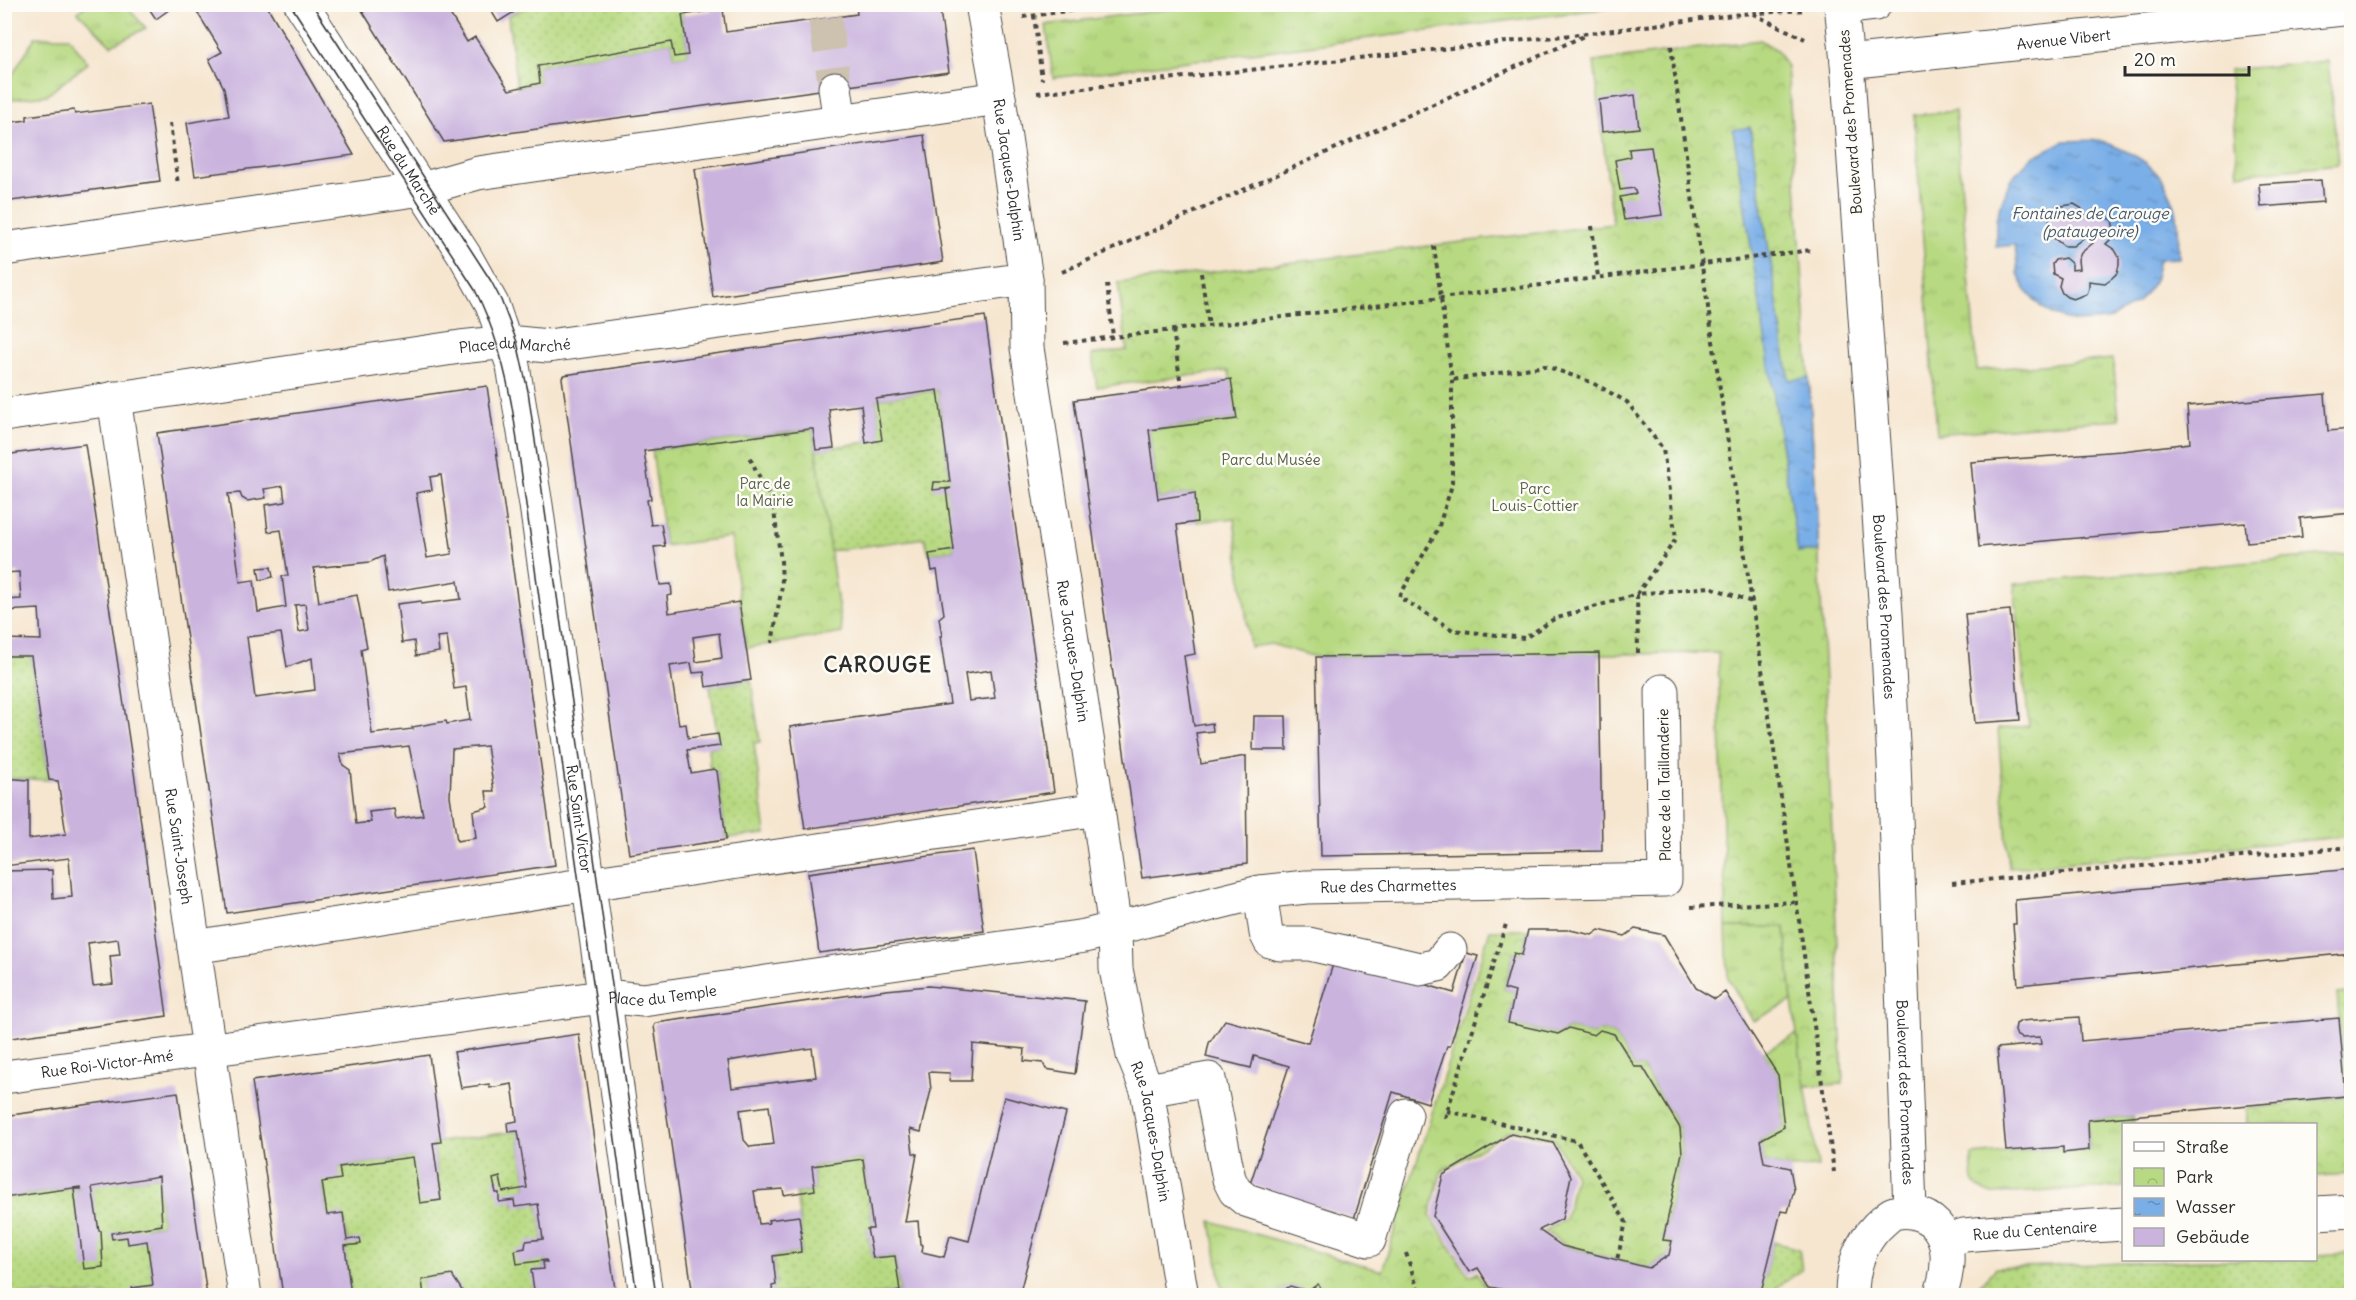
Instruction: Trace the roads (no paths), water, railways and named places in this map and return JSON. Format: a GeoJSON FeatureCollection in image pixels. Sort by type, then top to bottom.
{"type":"FeatureCollection","features":[{"type":"Feature","properties":{"kind":"street","name":"Rue du Marché"},"geometry":{"type":"LineString","coordinates":[[301,4],[483,285],[507,342]]}},
{"type":"Feature","properties":{"kind":"street"},"geometry":{"type":"LineString","coordinates":[[1841,6],[1875,4]]}},
{"type":"Feature","properties":{"kind":"street","name":"Boulevard des Promenades"},"geometry":{"type":"LineString","coordinates":[[1841,6],[1885,606],[1894,762],[1910,1210]]}},
{"type":"Feature","properties":{"kind":"street","name":"Avenue Vibert"},"geometry":{"type":"LineString","coordinates":[[1846,62],[2352,8]]}},
{"type":"Feature","properties":{"kind":"street","name":"Rue Jacques-Dalphin"},"geometry":{"type":"LineString","coordinates":[[984,13],[1015,96],[1026,279],[1027,348],[1098,809],[1115,929],[1116,969],[1133,1055],[1147,1090],[1182,1296]]}},
{"type":"Feature","properties":{"kind":"street"},"geometry":{"type":"LineString","coordinates":[[835,88],[840,122]]}},
{"type":"Feature","properties":{"kind":"street"},"geometry":{"type":"LineString","coordinates":[[4,249],[422,189],[478,173],[1015,96]]}},
{"type":"Feature","properties":{"kind":"street","name":"Place du Marché"},"geometry":{"type":"LineString","coordinates":[[4,415],[460,347],[507,342],[548,346],[1026,279]]}},
{"type":"Feature","properties":{"kind":"street","name":"Rue Saint-Victor"},"geometry":{"type":"LineString","coordinates":[[507,342],[525,429],[646,1296]]}},
{"type":"Feature","properties":{"kind":"street","name":"Rue Saint-Joseph"},"geometry":{"type":"LineString","coordinates":[[114,398],[245,1296]]}},
{"type":"Feature","properties":{"kind":"street","name":"Place de la Taillanderie"},"geometry":{"type":"LineString","coordinates":[[1662,691],[1665,880]]}},
{"type":"Feature","properties":{"kind":"street"},"geometry":{"type":"LineString","coordinates":[[194,947],[588,884],[1098,809]]}},
{"type":"Feature","properties":{"kind":"street","name":"Rue des Charmettes"},"geometry":{"type":"LineString","coordinates":[[1115,929],[1260,892],[1305,887],[1665,880]]}},
{"type":"Feature","properties":{"kind":"street"},"geometry":{"type":"LineString","coordinates":[[1260,892],[1266,933],[1270,941],[1280,944],[1309,944],[1420,969],[1438,965],[1450,950]]}},
{"type":"Feature","properties":{"kind":"street","name":"Place du Temple"},"geometry":{"type":"LineString","coordinates":[[208,1051],[604,998],[643,1000],[1085,936],[1115,929]]}},
{"type":"Feature","properties":{"kind":"street","name":"Rue Roi-Victor-Amé"},"geometry":{"type":"LineString","coordinates":[[4,1077],[208,1051]]}},
{"type":"Feature","properties":{"kind":"street"},"geometry":{"type":"LineString","coordinates":[[1147,1090],[1209,1079],[1228,1179],[1234,1191],[1246,1200],[1369,1240],[1407,1115]]}},
{"type":"Feature","properties":{"kind":"street"},"geometry":{"type":"LineString","coordinates":[[1852,1296],[1857,1262],[1863,1243],[1892,1213],[1910,1210],[1927,1217],[1939,1227],[1946,1241],[1948,1260],[1945,1283],[1940,1296]]}},
{"type":"Feature","properties":{"kind":"street"},"geometry":{"type":"LineString","coordinates":[[2317,1213],[2352,1211]]}},
{"type":"Feature","properties":{"kind":"street","name":"Rue du Centenaire"},"geometry":{"type":"LineString","coordinates":[[1946,1241],[1964,1235],[2122,1224]]}},
{"type":"Feature","properties":{"kind":"water"},"geometry":{"type":"Polygon","coordinates":[[[1750,127],[1789,380],[1809,378],[1819,551],[1798,553],[1733,130],[1750,127]]]}},
{"type":"Feature","properties":{"kind":"water","name":"Fontaines de Carouge (pataugeoire)"},"geometry":{"type":"Polygon","coordinates":[[[2099,140],[2146,163],[2163,181],[2177,213],[2179,258],[2159,259],[2154,282],[2138,303],[2107,320],[2075,322],[2054,315],[2040,306],[2025,289],[2018,274],[2015,245],[1996,247],[1996,219],[2010,180],[2031,158],[2064,141],[2099,140]]]}},
{"type":"Feature","properties":{"kind":"tunnel"},"geometry":{"type":"LineString","coordinates":[[825,18],[835,88]]}},
{"type":"Feature","properties":{"kind":"tram line"},"geometry":{"type":"LineString","coordinates":[[290,4],[475,290],[495,337],[504,369],[514,419],[637,1296]]}},
{"type":"Feature","properties":{"kind":"tram line"},"geometry":{"type":"LineString","coordinates":[[312,4],[491,281],[517,342],[528,391],[656,1296]]}},
{"type":"Feature","properties":{"kind":"district","name":"CAROUGE"},"geometry":{"type":"Point","coordinates":[878,664]}},
{"type":"Feature","properties":{"kind":"park label","name":"Parc du Musée"},"geometry":{"type":"Point","coordinates":[1271,459]}},
{"type":"Feature","properties":{"kind":"park label","name":"Parc de la Mairie"},"geometry":{"type":"Point","coordinates":[765,492]}},
{"type":"Feature","properties":{"kind":"park label","name":"Parc Louis-Cottier"},"geometry":{"type":"Point","coordinates":[1535,496]}}]}
